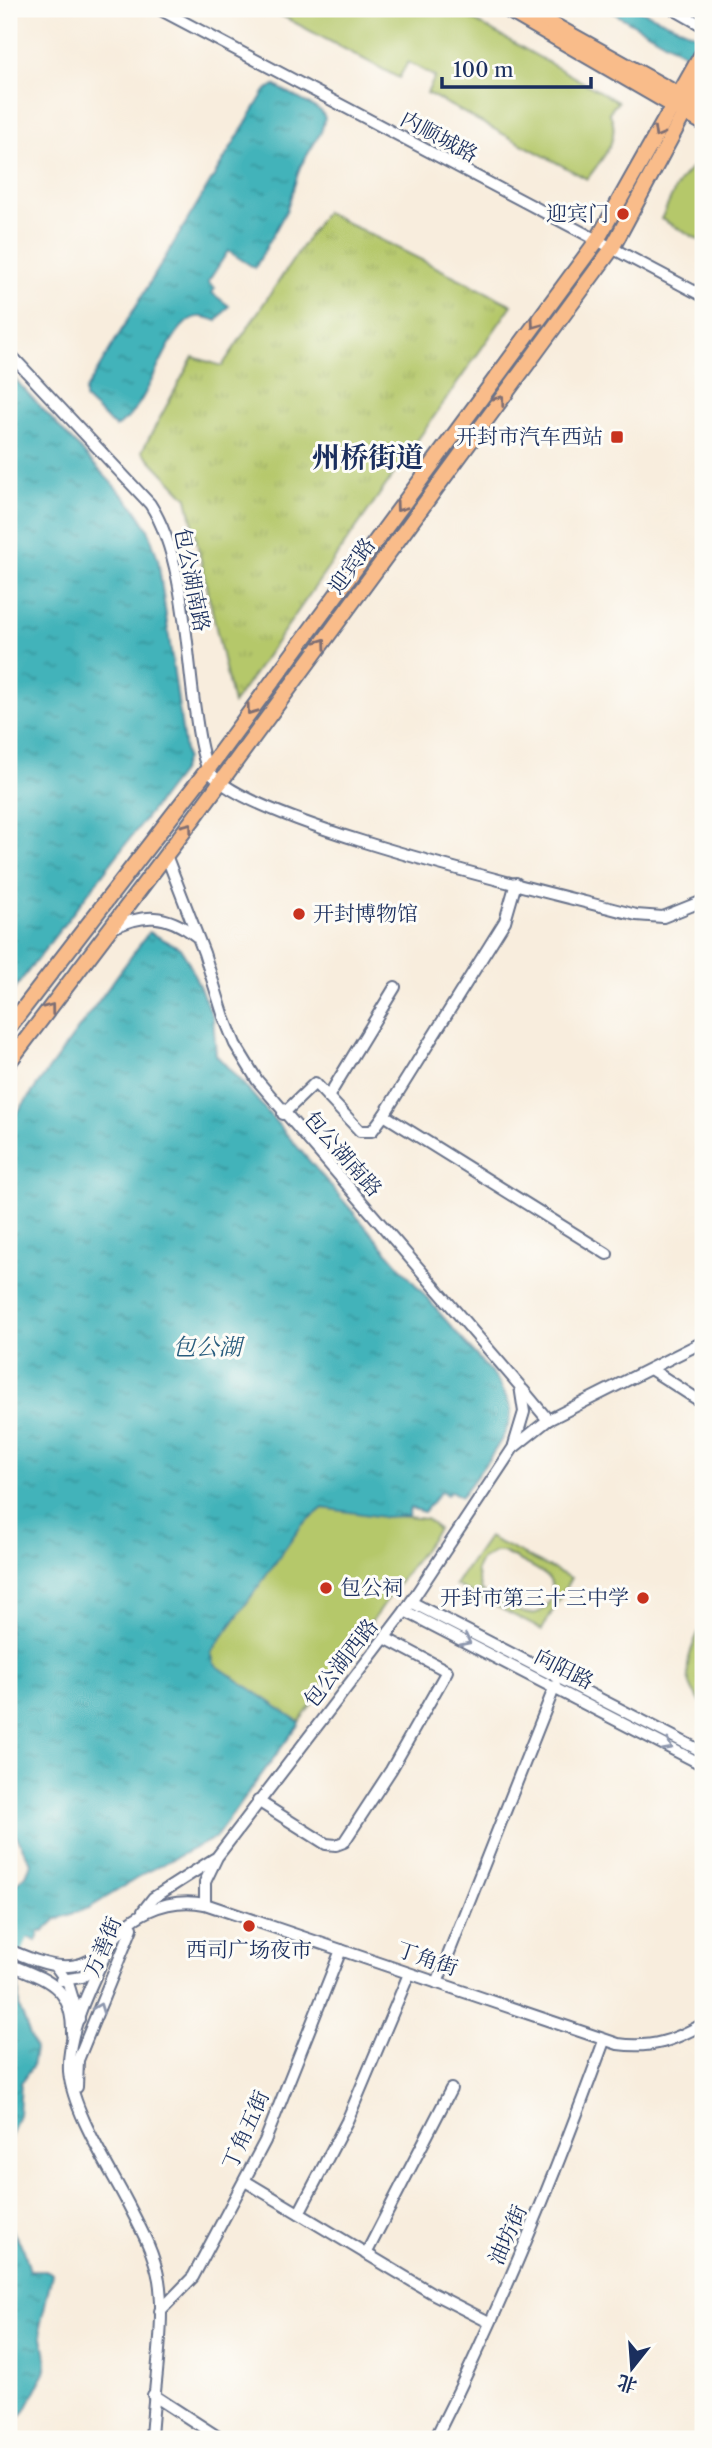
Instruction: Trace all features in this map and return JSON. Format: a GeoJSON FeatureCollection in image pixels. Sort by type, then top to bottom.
{"type":"FeatureCollection","features":[{"type":"Feature","properties":{"kind":"main road"},"geometry":{"type":"LineString","coordinates":[[506,9],[686,106]]}},
{"type":"Feature","properties":{"kind":"main road"},"geometry":{"type":"LineString","coordinates":[[525,9],[686,106],[703,124]]}},
{"type":"Feature","properties":{"kind":"main road","name":"迎宾路"},"geometry":{"type":"LineString","coordinates":[[9,1062],[166,855],[611,250],[686,106],[703,52]]}},
{"type":"Feature","properties":{"kind":"main road","name":"迎宾路"},"geometry":{"type":"LineString","coordinates":[[9,1027],[208,769],[596,242],[686,106]]}},
{"type":"Feature","properties":{"kind":"street","name":"内顺城路"},"geometry":{"type":"LineString","coordinates":[[159,9],[611,250],[703,296]]}},
{"type":"Feature","properties":{"kind":"street"},"geometry":{"type":"LineString","coordinates":[[673,9],[703,26]]}},
{"type":"Feature","properties":{"kind":"street","name":"包公湖南路"},"geometry":{"type":"LineString","coordinates":[[9,353],[150,504],[161,522],[173,559],[199,737],[208,769],[219,782],[248,801],[324,830],[651,917],[680,913],[703,901]]}},
{"type":"Feature","properties":{"kind":"street","name":"包公湖南路"},"geometry":{"type":"LineString","coordinates":[[166,855],[235,1044],[283,1114],[548,1420]]}},
{"type":"Feature","properties":{"kind":"street"},"geometry":{"type":"LineString","coordinates":[[283,1114],[315,1083],[360,1131],[372,1131],[505,921],[516,883]]}},
{"type":"Feature","properties":{"kind":"street"},"geometry":{"type":"LineString","coordinates":[[109,929],[132,918],[154,916],[177,923],[198,938]]}},
{"type":"Feature","properties":{"kind":"street"},"geometry":{"type":"LineString","coordinates":[[328,1097],[395,988]]}},
{"type":"Feature","properties":{"kind":"street"},"geometry":{"type":"LineString","coordinates":[[384,1115],[607,1254]]}},
{"type":"Feature","properties":{"kind":"street","name":"包公湖西路"},"geometry":{"type":"LineString","coordinates":[[205,1904],[205,1881],[216,1857],[385,1638],[513,1448],[548,1420],[703,1342]]}},
{"type":"Feature","properties":{"kind":"street"},"geometry":{"type":"LineString","coordinates":[[652,1370],[703,1403]]}},
{"type":"Feature","properties":{"kind":"street"},"geometry":{"type":"LineString","coordinates":[[513,1448],[524,1412],[520,1386]]}},
{"type":"Feature","properties":{"kind":"street","name":"向阳路"},"geometry":{"type":"LineString","coordinates":[[408,1606],[703,1765]]}},
{"type":"Feature","properties":{"kind":"street","name":"向阳路"},"geometry":{"type":"LineString","coordinates":[[408,1606],[703,1752]]}},
{"type":"Feature","properties":{"kind":"street"},"geometry":{"type":"LineString","coordinates":[[257,1801],[326,1843],[336,1845],[344,1842],[391,1770],[447,1671],[385,1638]]}},
{"type":"Feature","properties":{"kind":"street"},"geometry":{"type":"LineString","coordinates":[[437,1983],[555,1686]]}},
{"type":"Feature","properties":{"kind":"street","name":"万善街"},"geometry":{"type":"LineString","coordinates":[[77,2096],[78,2060],[118,1942],[153,1898],[216,1857]]}},
{"type":"Feature","properties":{"kind":"street","name":"丁角街"},"geometry":{"type":"LineString","coordinates":[[138,1916],[167,1903],[205,1904],[604,2041],[645,2046],[672,2040],[703,2024]]}},
{"type":"Feature","properties":{"kind":"street"},"geometry":{"type":"LineString","coordinates":[[44,1979],[66,1980],[82,1977],[101,1964],[118,1942]]}},
{"type":"Feature","properties":{"kind":"street"},"geometry":{"type":"LineString","coordinates":[[52,1966],[89,1962],[118,1942]]}},
{"type":"Feature","properties":{"kind":"street"},"geometry":{"type":"LineString","coordinates":[[9,1950],[52,1966],[66,1980],[79,2021],[78,2060]]}},
{"type":"Feature","properties":{"kind":"street","name":"丁角五街"},"geometry":{"type":"LineString","coordinates":[[160,2311],[193,2277],[245,2181],[265,2141],[341,1950]]}},
{"type":"Feature","properties":{"kind":"street"},"geometry":{"type":"LineString","coordinates":[[9,1964],[44,1979],[62,1992],[68,2005],[72,2047]]}},
{"type":"Feature","properties":{"kind":"street","name":"万善街"},"geometry":{"type":"LineString","coordinates":[[101,1964],[79,2021],[69,2072],[82,2115],[150,2247],[160,2283],[151,2439]]}},
{"type":"Feature","properties":{"kind":"street"},"geometry":{"type":"LineString","coordinates":[[299,2213],[347,2121],[410,1973]]}},
{"type":"Feature","properties":{"kind":"street","name":"油坊街"},"geometry":{"type":"LineString","coordinates":[[435,2439],[560,2162],[604,2041]]}},
{"type":"Feature","properties":{"kind":"street"},"geometry":{"type":"LineString","coordinates":[[366,2254],[452,2089]]}},
{"type":"Feature","properties":{"kind":"street"},"geometry":{"type":"LineString","coordinates":[[245,2181],[432,2293],[489,2322]]}},
{"type":"Feature","properties":{"kind":"street"},"geometry":{"type":"LineString","coordinates":[[153,2395],[221,2439]]}},
{"type":"Feature","properties":{"kind":"green space"},"geometry":{"type":"Polygon","coordinates":[[[269,9],[454,9],[618,102],[609,112],[614,131],[609,148],[587,179],[427,93],[435,77],[408,62],[399,78],[269,9]]]}},
{"type":"Feature","properties":{"kind":"green space"},"geometry":{"type":"Polygon","coordinates":[[[703,163],[703,242],[661,219],[682,178],[695,166],[703,163]]]}},
{"type":"Feature","properties":{"kind":"green space"},"geometry":{"type":"Polygon","coordinates":[[[325,212],[512,305],[233,704],[187,498],[142,451],[193,357],[222,366],[325,212]]]}},
{"type":"Feature","properties":{"kind":"green space","name":"包公祠"},"geometry":{"type":"Polygon","coordinates":[[[323,1508],[426,1519],[438,1529],[299,1722],[214,1664],[211,1653],[302,1525],[323,1508]]]}},
{"type":"Feature","properties":{"kind":"green space"},"geometry":{"type":"Polygon","coordinates":[[[488,1537],[571,1578],[542,1630],[455,1585],[488,1537]],[[495,1552],[481,1560],[476,1570],[481,1591],[519,1611],[533,1614],[540,1612],[550,1602],[553,1588],[550,1581],[535,1568],[502,1552],[495,1552]]]}},
{"type":"Feature","properties":{"kind":"green space"},"geometry":{"type":"Polygon","coordinates":[[[703,1623],[703,1648],[699,1667],[703,1704],[690,1684],[688,1665],[693,1644],[703,1623]]]}},
{"type":"Feature","properties":{"kind":"water"},"geometry":{"type":"Polygon","coordinates":[[[607,9],[637,9],[703,38],[703,64],[607,9]]]}},
{"type":"Feature","properties":{"kind":"water"},"geometry":{"type":"Polygon","coordinates":[[[274,85],[321,111],[325,118],[321,132],[300,167],[287,209],[255,268],[228,251],[208,282],[215,288],[212,293],[229,306],[217,321],[197,317],[180,329],[137,407],[127,419],[115,427],[85,399],[85,391],[265,91],[274,85]]]}},
{"type":"Feature","properties":{"kind":"water"},"geometry":{"type":"Polygon","coordinates":[[[9,373],[134,507],[148,529],[158,559],[186,758],[181,772],[9,996],[9,373]]]}},
{"type":"Feature","properties":{"kind":"water","name":"包公湖"},"geometry":{"type":"Polygon","coordinates":[[[149,932],[180,948],[188,961],[213,1017],[216,1055],[498,1381],[508,1399],[510,1421],[483,1468],[461,1497],[451,1491],[447,1495],[441,1491],[424,1512],[410,1508],[408,1516],[383,1517],[323,1508],[302,1525],[211,1653],[214,1664],[299,1722],[298,1725],[215,1838],[147,1872],[89,1908],[57,1919],[43,1932],[40,1931],[36,1941],[9,1929],[9,1890],[26,1875],[31,1863],[9,1822],[9,1124],[149,932]]]}},
{"type":"Feature","properties":{"kind":"water"},"geometry":{"type":"Polygon","coordinates":[[[9,1979],[19,1983],[19,2006],[35,2049],[32,2067],[21,2083],[19,2115],[9,2141],[9,1979]]]}},
{"type":"Feature","properties":{"kind":"water"},"geometry":{"type":"Polygon","coordinates":[[[9,2225],[24,2250],[30,2271],[48,2271],[52,2274],[40,2327],[47,2362],[45,2373],[25,2411],[9,2428],[9,2385],[13,2370],[9,2225]]]}},
{"type":"Feature","properties":{"kind":"waterway"},"geometry":{"type":"LineString","coordinates":[[9,1961],[27,1916]]}},
{"type":"Feature","properties":{"kind":"place","name":"迎宾门"},"geometry":{"type":"Point","coordinates":[623,214]}},
{"type":"Feature","properties":{"kind":"place","name":"开封市汽车西站"},"geometry":{"type":"Point","coordinates":[617,437]}},
{"type":"Feature","properties":{"kind":"place","name":"开封博物馆"},"geometry":{"type":"Point","coordinates":[299,914]}},
{"type":"Feature","properties":{"kind":"place","name":"包公祠"},"geometry":{"type":"Point","coordinates":[326,1588]}},
{"type":"Feature","properties":{"kind":"place","name":"开封市第三十三中学"},"geometry":{"type":"Point","coordinates":[643,1598]}},
{"type":"Feature","properties":{"kind":"place","name":"西司广场夜市"},"geometry":{"type":"Point","coordinates":[249,1926]}},
{"type":"Feature","properties":{"kind":"district","name":"州桥街道"},"geometry":{"type":"Point","coordinates":[368,457]}}]}
